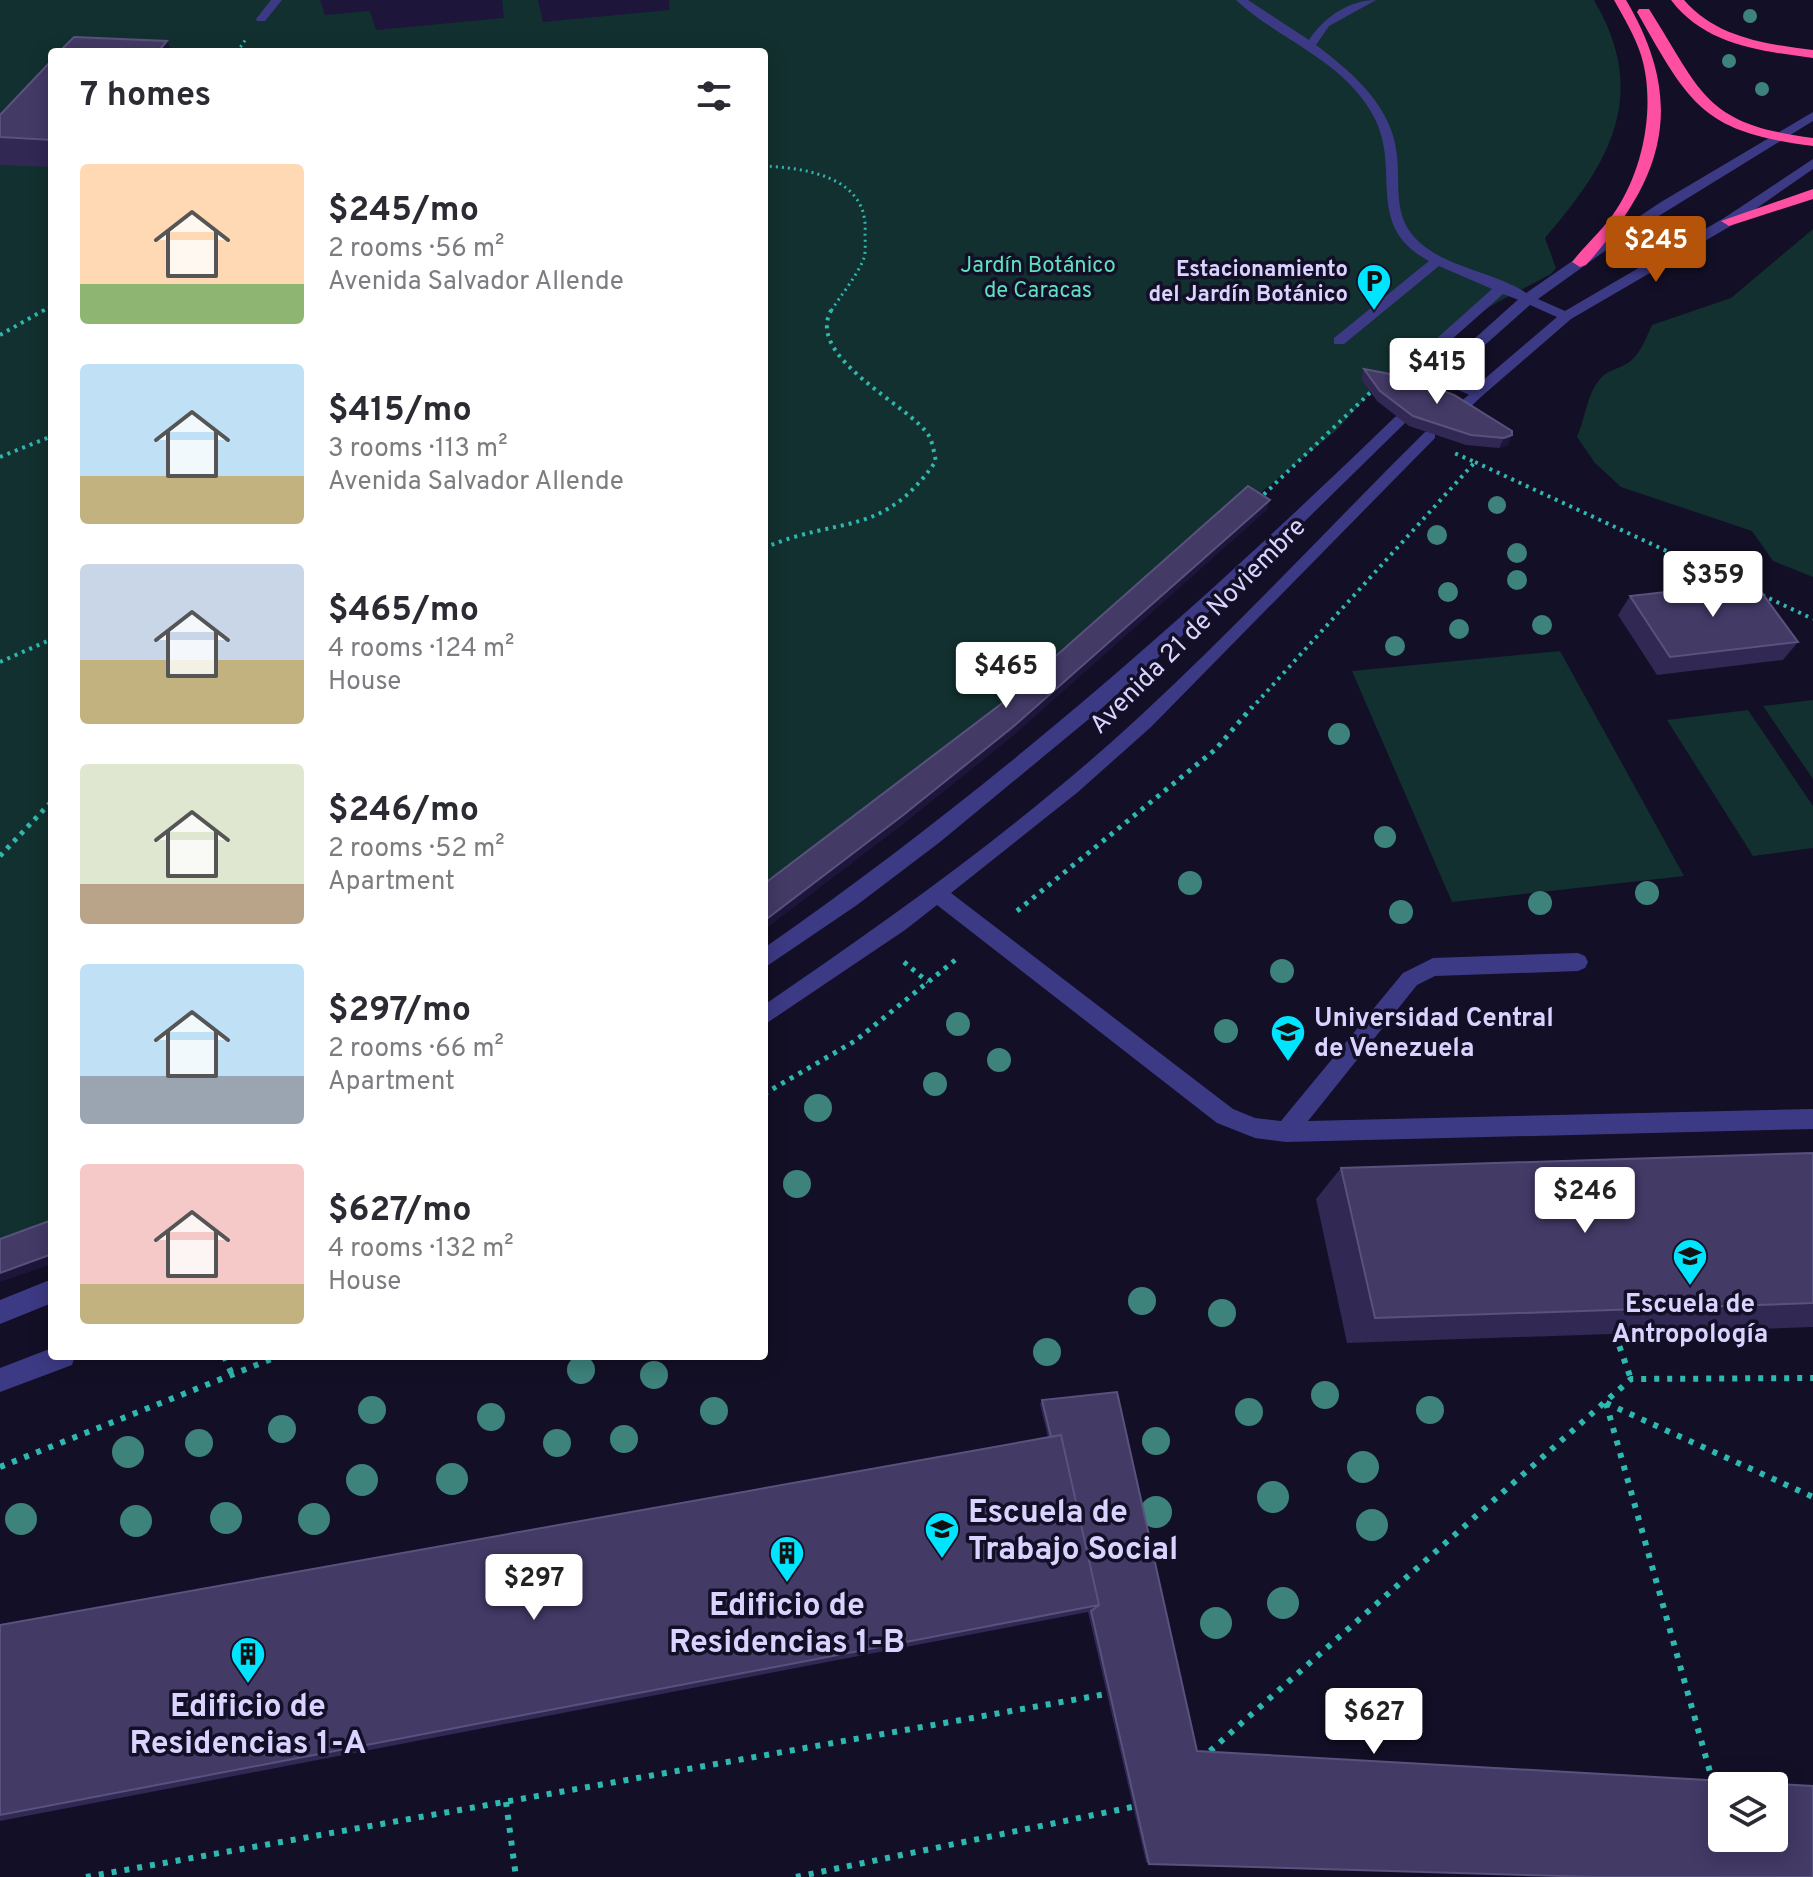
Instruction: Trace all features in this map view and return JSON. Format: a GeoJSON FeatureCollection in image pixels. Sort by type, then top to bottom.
{"type":"FeatureCollection","features":[{"type":"Feature","properties":{"kind":"highway"},"geometry":{"type":"LineString","coordinates":[[1580,262],[1628,204],[1649,145],[1653,106],[1651,66],[1639,32],[1620,0]]}},
{"type":"Feature","properties":{"kind":"highway"},"geometry":{"type":"LineString","coordinates":[[1637,0],[1693,98],[1728,123],[1776,139],[1813,142]]}},
{"type":"Feature","properties":{"kind":"highway"},"geometry":{"type":"LineString","coordinates":[[1677,0],[1698,20],[1742,42],[1813,54]]}},
{"type":"Feature","properties":{"kind":"highway"},"geometry":{"type":"LineString","coordinates":[[1729,221],[1813,194]]}},
{"type":"Feature","properties":{"kind":"street"},"geometry":{"type":"LineString","coordinates":[[261,19],[277,0]]}},
{"type":"Feature","properties":{"kind":"street"},"geometry":{"type":"LineString","coordinates":[[1241,0],[1310,46],[1364,96],[1380,118],[1389,139],[1390,199],[1396,221],[1414,245],[1439,260],[1566,316]]}},
{"type":"Feature","properties":{"kind":"street"},"geometry":{"type":"LineString","coordinates":[[1310,46],[1325,24],[1371,0]]}},
{"type":"Feature","properties":{"kind":"street"},"geometry":{"type":"LineString","coordinates":[[1424,394],[1495,324],[1527,299],[1670,200],[1813,116]]}},
{"type":"Feature","properties":{"kind":"street"},"geometry":{"type":"LineString","coordinates":[[1459,410],[1566,316],[1729,221],[1813,163]]}},
{"type":"Feature","properties":{"kind":"street"},"geometry":{"type":"LineString","coordinates":[[1339,341],[1439,260]]}},
{"type":"Feature","properties":{"kind":"street"},"geometry":{"type":"LineString","coordinates":[[1477,393],[1414,365],[1501,288]]}},
{"type":"Feature","properties":{"kind":"street","name":"Avenida 21 de Noviembre"},"geometry":{"type":"LineString","coordinates":[[768,956],[840,907],[965,812],[1151,657],[1289,530],[1400,420]]}},
{"type":"Feature","properties":{"kind":"street","name":"Avenida 21 de Noviembre"},"geometry":{"type":"LineString","coordinates":[[768,1013],[985,858],[1145,722],[1428,438]]}},
{"type":"Feature","properties":{"kind":"street"},"geometry":{"type":"LineString","coordinates":[[937,894],[1225,1116],[1255,1128],[1286,1132],[1813,1119]]}},
{"type":"Feature","properties":{"kind":"street"},"geometry":{"type":"LineString","coordinates":[[1286,1132],[1410,979],[1433,967],[1578,962]]}},
{"type":"Feature","properties":{"kind":"street"},"geometry":{"type":"LineString","coordinates":[[0,1312],[48,1293]]}},
{"type":"Feature","properties":{"kind":"street"},"geometry":{"type":"LineString","coordinates":[[0,1380],[52,1360]]}},
{"type":"Feature","properties":{"kind":"path"},"geometry":{"type":"LineString","coordinates":[[768,166],[801,168],[827,175],[846,188],[859,204],[866,222],[864,257],[827,317],[829,337],[860,379],[929,435],[936,461],[920,488],[894,510],[768,547]]}},
{"type":"Feature","properties":{"kind":"path"},"geometry":{"type":"LineString","coordinates":[[0,335],[48,308]]}},
{"type":"Feature","properties":{"kind":"path"},"geometry":{"type":"LineString","coordinates":[[1255,503],[1379,384]]}},
{"type":"Feature","properties":{"kind":"path"},"geometry":{"type":"LineString","coordinates":[[0,457],[48,438]]}},
{"type":"Feature","properties":{"kind":"path"},"geometry":{"type":"LineString","coordinates":[[1428,438],[1743,586]]}},
{"type":"Feature","properties":{"kind":"path"},"geometry":{"type":"LineString","coordinates":[[768,1092],[855,1041],[1216,749],[1332,616],[1475,462]]}},
{"type":"Feature","properties":{"kind":"path"},"geometry":{"type":"LineString","coordinates":[[1757,593],[1813,619]]}},
{"type":"Feature","properties":{"kind":"path"},"geometry":{"type":"LineString","coordinates":[[0,662],[48,641]]}},
{"type":"Feature","properties":{"kind":"path"},"geometry":{"type":"LineString","coordinates":[[0,856],[48,805]]}},
{"type":"Feature","properties":{"kind":"path"},"geometry":{"type":"LineString","coordinates":[[1615,1334],[1631,1379]]}},
{"type":"Feature","properties":{"kind":"path"},"geometry":{"type":"LineString","coordinates":[[226,1360],[233,1377]]}},
{"type":"Feature","properties":{"kind":"path"},"geometry":{"type":"LineString","coordinates":[[0,1467],[270,1360]]}},
{"type":"Feature","properties":{"kind":"path"},"geometry":{"type":"LineString","coordinates":[[1210,1751],[1631,1379],[1813,1378]]}},
{"type":"Feature","properties":{"kind":"path"},"geometry":{"type":"LineString","coordinates":[[1606,1403],[1813,1497]]}},
{"type":"Feature","properties":{"kind":"path"},"geometry":{"type":"LineString","coordinates":[[1606,1403],[1710,1772]]}},
{"type":"Feature","properties":{"kind":"path"},"geometry":{"type":"LineString","coordinates":[[86,1877],[1106,1694]]}},
{"type":"Feature","properties":{"kind":"path"},"geometry":{"type":"LineString","coordinates":[[506,1802],[516,1877]]}},
{"type":"Feature","properties":{"kind":"path"},"geometry":{"type":"LineString","coordinates":[[796,1877],[1132,1807]]}},
{"type":"Feature","properties":{"kind":"green space","name":"Jardín Botánico de Caracas"},"geometry":{"type":"Polygon","coordinates":[[[0,0],[1594,0],[1611,34],[1619,67],[1620,97],[1615,126],[1604,155],[1588,183],[1545,238],[1556,268],[1551,274],[1496,303],[1391,369],[1337,430],[768,898],[768,48],[48,48],[48,1225],[0,1242],[0,0]]]}},
{"type":"Feature","properties":{"kind":"green space"},"geometry":{"type":"Polygon","coordinates":[[[1813,229],[1813,577],[1773,561],[1752,531],[1621,487],[1595,463],[1577,437],[1595,386],[1606,374],[1636,356],[1652,325],[1731,298],[1813,229]]]}},
{"type":"Feature","properties":{"kind":"green space"},"geometry":{"type":"Polygon","coordinates":[[[1560,651],[1684,876],[1452,902],[1352,671],[1560,651]]]}},
{"type":"Feature","properties":{"kind":"green space"},"geometry":{"type":"Polygon","coordinates":[[[1813,700],[1813,779],[1763,706],[1813,700]]]}},
{"type":"Feature","properties":{"kind":"green space"},"geometry":{"type":"Polygon","coordinates":[[[1748,710],[1813,806],[1813,848],[1753,856],[1667,720],[1748,710]]]}},
{"type":"Feature","properties":{"kind":"building"},"geometry":{"type":"Polygon","coordinates":[[[74,37],[167,41],[161,48],[63,48],[74,37]]]}},
{"type":"Feature","properties":{"kind":"building"},"geometry":{"type":"Polygon","coordinates":[[[48,64],[48,140],[0,137],[0,115],[48,64]]]}},
{"type":"Feature","properties":{"kind":"building"},"geometry":{"type":"Polygon","coordinates":[[[1364,369],[1406,377],[1454,395],[1512,431],[1512,435],[1504,438],[1471,435],[1413,416],[1380,391],[1364,369]]]}},
{"type":"Feature","properties":{"kind":"building"},"geometry":{"type":"Polygon","coordinates":[[[1248,486],[1270,500],[1014,726],[768,918],[768,881],[1005,701],[1248,486]]]}},
{"type":"Feature","properties":{"kind":"building"},"geometry":{"type":"Polygon","coordinates":[[[1754,582],[1798,642],[1670,657],[1630,596],[1754,582]]]}},
{"type":"Feature","properties":{"kind":"building"},"geometry":{"type":"Polygon","coordinates":[[[1813,1153],[1813,1303],[1375,1318],[1341,1168],[1813,1153]]]}},
{"type":"Feature","properties":{"kind":"building"},"geometry":{"type":"Polygon","coordinates":[[[48,1221],[48,1255],[0,1273],[0,1239],[48,1221]]]}},
{"type":"Feature","properties":{"kind":"building"},"geometry":{"type":"Polygon","coordinates":[[[1117,1392],[1197,1751],[1708,1780],[1708,1852],[1788,1852],[1788,1785],[1813,1786],[1813,1877],[1593,1877],[1149,1864],[1091,1611],[1099,1605],[1061,1435],[1051,1437],[1042,1400],[1117,1392]]]}},
{"type":"Feature","properties":{"kind":"building"},"geometry":{"type":"Polygon","coordinates":[[[1061,1435],[1099,1605],[0,1815],[0,1625],[1061,1435]]]}},
{"type":"Feature","properties":{"kind":"place","name":"Estacionamiento del Jardín Botánico"},"geometry":{"type":"Point","coordinates":[1374,312]}},
{"type":"Feature","properties":{"kind":"place","name":"Universidad Central de Venezuela"},"geometry":{"type":"Point","coordinates":[1288,1063]}},
{"type":"Feature","properties":{"kind":"place","name":"Escuela de Antropología"},"geometry":{"type":"Point","coordinates":[1690,1287]}},
{"type":"Feature","properties":{"kind":"place","name":"Escuela de Trabajo Social"},"geometry":{"type":"Point","coordinates":[942,1560]}},
{"type":"Feature","properties":{"kind":"place","name":"Edificio de Residencias 1-B"},"geometry":{"type":"Point","coordinates":[787,1584]}},
{"type":"Feature","properties":{"kind":"place","name":"Edificio de Residencias 1-A"},"geometry":{"type":"Point","coordinates":[248,1685]}}]}
